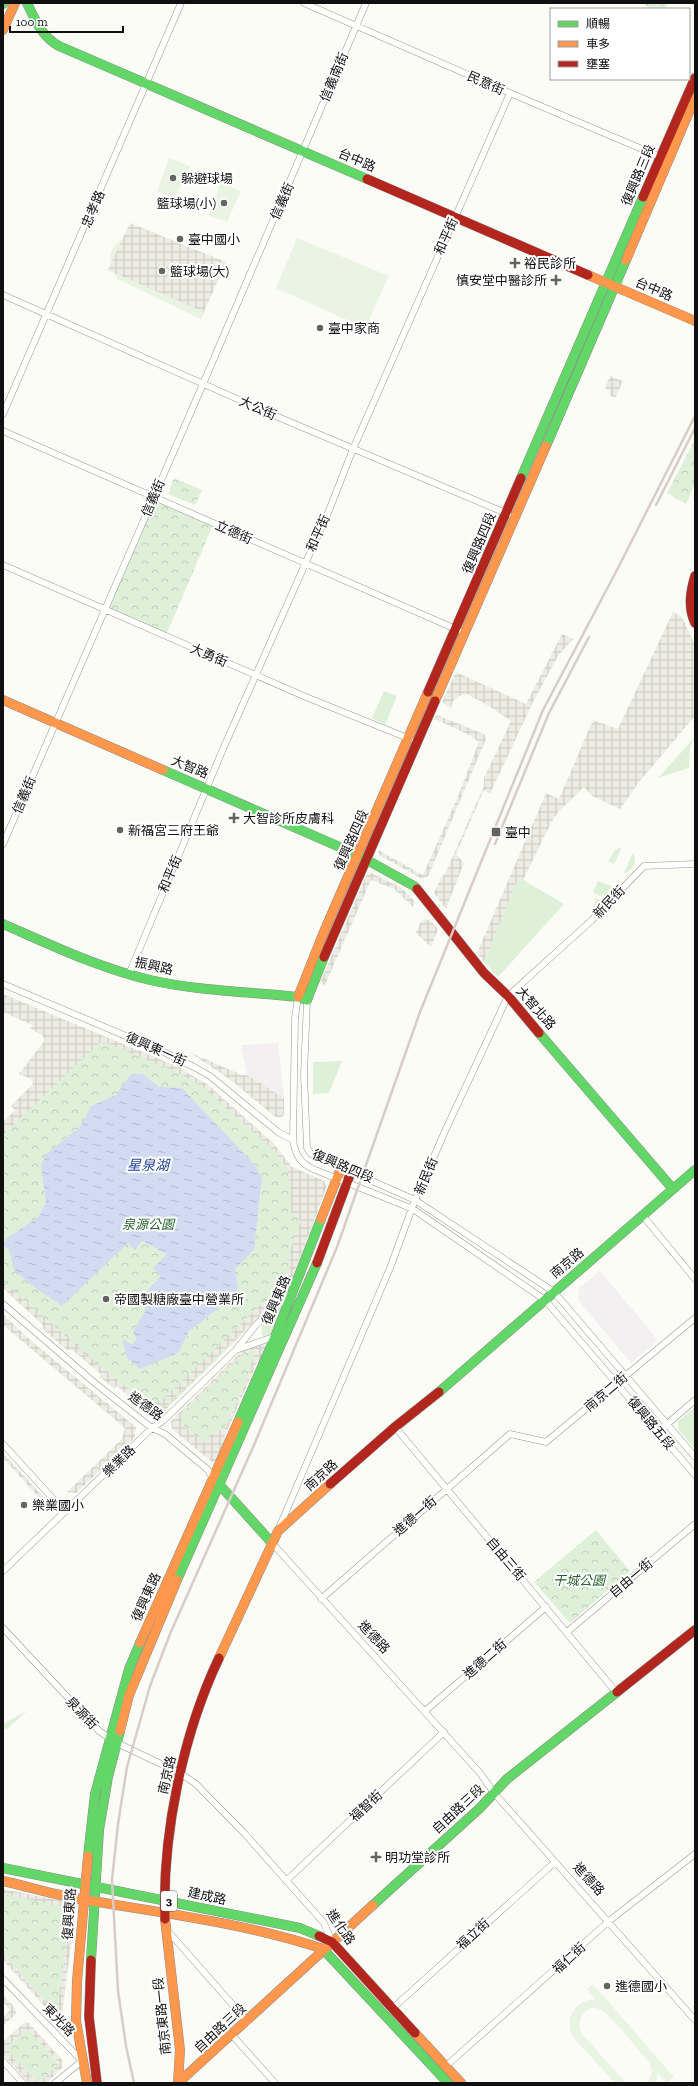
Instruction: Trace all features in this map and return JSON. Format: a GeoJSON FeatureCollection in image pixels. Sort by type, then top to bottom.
{"type":"FeatureCollection","features":[{"type":"Feature","properties":{"kind":"street"},"geometry":{"type":"LineString","coordinates":[[3,30],[15,3]]}},
{"type":"Feature","properties":{"kind":"street","name":"台中路"},"geometry":{"type":"LineString","coordinates":[[27,3],[48,40],[695,321]]}},
{"type":"Feature","properties":{"kind":"street","name":"忠孝路"},"geometry":{"type":"LineString","coordinates":[[3,414],[48,315],[181,3]]}},
{"type":"Feature","properties":{"kind":"street","name":"民意街"},"geometry":{"type":"LineString","coordinates":[[304,3],[664,158]]}},
{"type":"Feature","properties":{"kind":"street","name":"信義南街"},"geometry":{"type":"LineString","coordinates":[[303,151],[366,3]]}},
{"type":"Feature","properties":{"kind":"street","name":"復興路三段"},"geometry":{"type":"LineString","coordinates":[[611,285],[664,158],[695,78]]}},
{"type":"Feature","properties":{"kind":"street","name":"和平街"},"geometry":{"type":"LineString","coordinates":[[128,974],[454,216],[510,93]]}},
{"type":"Feature","properties":{"kind":"street","name":"復興路三段"},"geometry":{"type":"LineString","coordinates":[[664,158],[695,98]]}},
{"type":"Feature","properties":{"kind":"street","name":"信義街"},"geometry":{"type":"LineString","coordinates":[[3,844],[54,723],[105,610],[303,151]]}},
{"type":"Feature","properties":{"kind":"street","name":"復興路四段"},"geometry":{"type":"LineString","coordinates":[[545,1300],[413,1209],[313,1169],[304,1163],[295,1152],[293,1140],[295,1018],[303,998],[311,986],[362,858],[413,740],[456,629],[506,513],[611,285]]}},
{"type":"Feature","properties":{"kind":"street","name":"復興路四段"},"geometry":{"type":"LineString","coordinates":[[413,740],[465,633],[515,517],[611,285]]}},
{"type":"Feature","properties":{"kind":"street","name":"大公街"},"geometry":{"type":"LineString","coordinates":[[3,295],[203,384],[515,517]]}},
{"type":"Feature","properties":{"kind":"street","name":"立德街"},"geometry":{"type":"LineString","coordinates":[[3,431],[153,498],[465,633]]}},
{"type":"Feature","properties":{"kind":"street","name":"大勇街"},"geometry":{"type":"LineString","coordinates":[[3,565],[256,675],[413,740]]}},
{"type":"Feature","properties":{"kind":"street"},"geometry":{"type":"LineString","coordinates":[[695,576],[689,601],[690,612],[695,623]]}},
{"type":"Feature","properties":{"kind":"street","name":"大智路"},"geometry":{"type":"LineString","coordinates":[[3,700],[362,858]]}},
{"type":"Feature","properties":{"kind":"street","name":"大智北路"},"geometry":{"type":"LineString","coordinates":[[362,858],[414,886],[481,970],[508,996],[674,1189]]}},
{"type":"Feature","properties":{"kind":"street","name":"新民街"},"geometry":{"type":"LineString","coordinates":[[278,1531],[413,1209],[415,1200],[446,1129],[508,996],[592,920],[644,866],[695,864]]}},
{"type":"Feature","properties":{"kind":"street","name":"振興路"},"geometry":{"type":"LineString","coordinates":[[3,924],[90,961],[128,974],[177,985],[303,998]]}},
{"type":"Feature","properties":{"kind":"street","name":"復興東一街"},"geometry":{"type":"LineString","coordinates":[[3,984],[166,1053],[194,1067],[215,1080],[278,1132],[293,1140]]}},
{"type":"Feature","properties":{"kind":"street","name":"復興路四段"},"geometry":{"type":"LineString","coordinates":[[303,998],[307,1148],[314,1156],[415,1200],[554,1292]]}},
{"type":"Feature","properties":{"kind":"street","name":"復興東路"},"geometry":{"type":"LineString","coordinates":[[97,2083],[89,2017],[90,1972],[96,1901],[95,1886],[102,1805],[113,1740],[129,1669],[275,1337],[341,1168]]}},
{"type":"Feature","properties":{"kind":"street","name":"南京路"},"geometry":{"type":"LineString","coordinates":[[165,1921],[164,1900],[170,1822],[186,1750],[211,1675],[278,1531],[395,1427],[441,1390],[695,1170]]}},
{"type":"Feature","properties":{"kind":"street","name":"復興東路"},"geometry":{"type":"LineString","coordinates":[[82,2061],[75,2012],[85,1884],[95,1794],[145,1651],[287,1333],[323,1249],[351,1172]]}},
{"type":"Feature","properties":{"kind":"street"},"geometry":{"type":"LineString","coordinates":[[643,1216],[695,1279]]}},
{"type":"Feature","properties":{"kind":"street","name":"樂業路"},"geometry":{"type":"LineString","coordinates":[[3,1571],[152,1428],[164,1420],[235,1351],[256,1325],[294,1290]]}},
{"type":"Feature","properties":{"kind":"street","name":"復興路五段"},"geometry":{"type":"LineString","coordinates":[[554,1292],[695,1457]]}},
{"type":"Feature","properties":{"kind":"street","name":"復興路五段"},"geometry":{"type":"LineString","coordinates":[[545,1300],[617,1382],[695,1475]]}},
{"type":"Feature","properties":{"kind":"street","name":"進德路"},"geometry":{"type":"LineString","coordinates":[[3,1304],[62,1357],[152,1428],[165,1434],[207,1469],[213,1478],[321,1599],[444,1732],[480,1773],[494,1793],[609,1921],[695,2020]]}},
{"type":"Feature","properties":{"kind":"street","name":"南京二街"},"geometry":{"type":"LineString","coordinates":[[510,1434],[546,1442],[695,1318]]}},
{"type":"Feature","properties":{"kind":"street","name":"樂業路"},"geometry":{"type":"LineString","coordinates":[[235,1351],[244,1346],[287,1333]]}},
{"type":"Feature","properties":{"kind":"street"},"geometry":{"type":"LineString","coordinates":[[658,1432],[695,1400]]}},
{"type":"Feature","properties":{"kind":"street","name":"自由三街"},"geometry":{"type":"LineString","coordinates":[[395,1427],[616,1692]]}},
{"type":"Feature","properties":{"kind":"street","name":"進德一街"},"geometry":{"type":"LineString","coordinates":[[321,1599],[510,1434]]}},
{"type":"Feature","properties":{"kind":"street"},"geometry":{"type":"LineString","coordinates":[[3,1444],[65,1512]]}},
{"type":"Feature","properties":{"kind":"street","name":"自由一街"},"geometry":{"type":"LineString","coordinates":[[567,1632],[695,1524]]}},
{"type":"Feature","properties":{"kind":"street","name":"進德二街"},"geometry":{"type":"LineString","coordinates":[[425,1711],[546,1607]]}},
{"type":"Feature","properties":{"kind":"street","name":"泉源街"},"geometry":{"type":"LineString","coordinates":[[3,1628],[94,1727],[113,1740],[180,1773]]}},
{"type":"Feature","properties":{"kind":"street","name":"自由路三段"},"geometry":{"type":"LineString","coordinates":[[178,2083],[232,2035],[508,1779],[695,1630]]}},
{"type":"Feature","properties":{"kind":"street","name":"福智街"},"geometry":{"type":"LineString","coordinates":[[287,1880],[444,1732]]}},
{"type":"Feature","properties":{"kind":"street","name":"進化路"},"geometry":{"type":"LineString","coordinates":[[180,1773],[202,1790],[287,1880],[324,1923],[332,1942],[461,2083]]}},
{"type":"Feature","properties":{"kind":"street","name":"福仁街"},"geometry":{"type":"LineString","coordinates":[[446,2066],[609,1921],[695,1854]]}},
{"type":"Feature","properties":{"kind":"street","name":"福立街"},"geometry":{"type":"LineString","coordinates":[[393,2008],[555,1862]]}},
{"type":"Feature","properties":{"kind":"street","name":"建成路"},"geometry":{"type":"LineString","coordinates":[[3,1868],[300,1928],[332,1942]]}},
{"type":"Feature","properties":{"kind":"street","name":"建成路"},"geometry":{"type":"LineString","coordinates":[[3,1881],[84,1900],[96,1901],[165,1921],[297,1940],[324,1949]]}},
{"type":"Feature","properties":{"kind":"street"},"geometry":{"type":"LineString","coordinates":[[165,1921],[247,2021]]}},
{"type":"Feature","properties":{"kind":"street","name":"南京東路一段"},"geometry":{"type":"LineString","coordinates":[[165,1921],[180,2050],[178,2083]]}},
{"type":"Feature","properties":{"kind":"street","name":"進化路"},"geometry":{"type":"LineString","coordinates":[[324,1949],[448,2083]]}},
{"type":"Feature","properties":{"kind":"street","name":"東光路"},"geometry":{"type":"LineString","coordinates":[[3,1979],[82,2061]]}},
{"type":"Feature","properties":{"kind":"street"},"geometry":{"type":"LineString","coordinates":[[232,2035],[275,2083]]}},
{"type":"Feature","properties":{"kind":"street"},"geometry":{"type":"LineString","coordinates":[[3,2061],[23,2083]]}},
{"type":"Feature","properties":{"kind":"street"},"geometry":{"type":"LineString","coordinates":[[55,2083],[82,2061],[87,2083]]}},
{"type":"Feature","properties":{"kind":"shaded area"},"geometry":{"type":"Polygon","coordinates":[[[130,223],[226,262],[204,312],[108,270],[130,223]]]}},
{"type":"Feature","properties":{"kind":"shaded area"},"geometry":{"type":"Polygon","coordinates":[[[610,376],[623,381],[615,398],[609,395],[610,391],[605,388],[610,376]]]}},
{"type":"Feature","properties":{"kind":"shaded area"},"geometry":{"type":"Polygon","coordinates":[[[673,612],[682,617],[695,645],[695,716],[639,782],[620,809],[592,796],[584,787],[559,811],[551,823],[523,880],[518,878],[484,962],[477,953],[546,793],[559,799],[593,720],[618,729],[673,612]]]}},
{"type":"Feature","properties":{"kind":"shaded area"},"geometry":{"type":"Polygon","coordinates":[[[562,634],[573,639],[558,656],[532,704],[490,794],[484,790],[456,854],[464,863],[446,909],[434,893],[441,878],[445,874],[484,786],[484,778],[511,721],[489,706],[467,694],[459,696],[453,701],[451,708],[442,702],[456,672],[526,704],[562,634]]]}},
{"type":"Feature","properties":{"kind":"shaded area"},"geometry":{"type":"Polygon","coordinates":[[[437,715],[484,734],[486,739],[430,872],[428,876],[422,879],[379,855],[378,850],[423,875],[458,796],[479,742],[471,736],[435,719],[437,715]]]}},
{"type":"Feature","properties":{"kind":"shaded area"},"geometry":{"type":"Polygon","coordinates":[[[370,872],[402,888],[415,902],[414,905],[413,907],[394,889],[371,880],[325,985],[320,983],[366,876],[370,872]]]}},
{"type":"Feature","properties":{"kind":"shaded area"},"geometry":{"type":"Polygon","coordinates":[[[425,919],[431,921],[438,929],[431,947],[416,933],[420,923],[425,919]]]}},
{"type":"Feature","properties":{"kind":"shaded area"},"geometry":{"type":"Polygon","coordinates":[[[3,994],[176,1066],[208,1085],[273,1143],[292,1167],[324,1181],[327,1186],[288,1289],[156,1416],[151,1416],[137,1406],[138,1404],[117,1386],[114,1388],[100,1377],[101,1374],[71,1349],[67,1350],[43,1329],[43,1325],[3,1288],[3,1281],[100,1366],[148,1404],[159,1403],[288,1278],[290,1251],[301,1221],[291,1212],[291,1192],[287,1168],[275,1151],[200,1085],[176,1072],[102,1041],[3,1135],[3,1122],[15,1110],[11,1106],[33,1084],[31,1079],[19,1074],[45,1040],[42,1035],[31,1029],[32,1025],[3,1012],[3,994]]]}},
{"type":"Feature","properties":{"kind":"shaded area"},"geometry":{"type":"Polygon","coordinates":[[[278,1043],[284,1098],[247,1075],[241,1045],[278,1043]]]}},
{"type":"Feature","properties":{"kind":"shaded area"},"geometry":{"type":"Polygon","coordinates":[[[189,1052],[242,1075],[247,1075],[284,1098],[284,1115],[280,1118],[274,1116],[232,1081],[189,1052]]]}},
{"type":"Feature","properties":{"kind":"shaded area"},"geometry":{"type":"Polygon","coordinates":[[[600,1271],[658,1340],[631,1363],[578,1300],[579,1288],[600,1271]]]}},
{"type":"Feature","properties":{"kind":"shaded area"},"geometry":{"type":"Polygon","coordinates":[[[3,1314],[29,1339],[136,1427],[135,1438],[76,1493],[67,1492],[122,1439],[125,1428],[3,1325],[3,1314]]]}},
{"type":"Feature","properties":{"kind":"shaded area"},"geometry":{"type":"Polygon","coordinates":[[[264,1344],[266,1349],[261,1360],[258,1360],[224,1438],[226,1439],[216,1461],[212,1462],[172,1428],[171,1421],[243,1350],[264,1344]],[[255,1350],[245,1352],[182,1413],[182,1424],[203,1442],[210,1435],[225,1428],[246,1382],[255,1350]]]}},
{"type":"Feature","properties":{"kind":"shaded area"},"geometry":{"type":"Polygon","coordinates":[[[3,1453],[52,1506],[49,1508],[42,1501],[3,1458],[3,1453]]]}},
{"type":"Feature","properties":{"kind":"shaded area"},"geometry":{"type":"Polygon","coordinates":[[[3,1889],[68,1902],[75,1912],[62,2015],[60,2018],[55,2018],[3,1960],[3,1954],[48,2005],[58,2004],[70,1918],[68,1910],[64,1907],[3,1894],[3,1889]]]}},
{"type":"Feature","properties":{"kind":"shaded area"},"geometry":{"type":"Polygon","coordinates":[[[3,1995],[15,2008],[16,2014],[3,2026],[3,2017],[10,2010],[3,2002],[3,1995]]]}},
{"type":"Feature","properties":{"kind":"shaded area"},"geometry":{"type":"Polygon","coordinates":[[[25,2022],[29,2023],[63,2061],[63,2067],[46,2083],[38,2083],[29,2083],[3,2054],[3,2042],[25,2022]],[[27,2029],[6,2048],[38,2083],[59,2064],[27,2029]]]}},
{"type":"Feature","properties":{"kind":"green space"},"geometry":{"type":"Polygon","coordinates":[[[640,3],[668,3],[666,8],[651,8],[640,3]]]}},
{"type":"Feature","properties":{"kind":"green space","name":"躲避球場"},"geometry":{"type":"Polygon","coordinates":[[[169,158],[190,166],[175,198],[157,191],[169,158]]]}},
{"type":"Feature","properties":{"kind":"green space","name":"籃球場(小)"},"geometry":{"type":"Polygon","coordinates":[[[221,182],[241,191],[227,222],[208,215],[221,182]]]}},
{"type":"Feature","properties":{"kind":"green space"},"geometry":{"type":"Polygon","coordinates":[[[134,233],[148,234],[223,269],[220,277],[213,273],[214,286],[212,294],[207,300],[196,307],[205,312],[201,319],[117,279],[111,264],[110,257],[112,251],[119,241],[134,233]]]}},
{"type":"Feature","properties":{"kind":"green space"},"geometry":{"type":"Polygon","coordinates":[[[297,238],[389,276],[365,328],[276,288],[297,238]]]}},
{"type":"Feature","properties":{"kind":"green space"},"geometry":{"type":"Polygon","coordinates":[[[695,440],[695,484],[686,504],[667,493],[695,440]]]}},
{"type":"Feature","properties":{"kind":"green space"},"geometry":{"type":"Polygon","coordinates":[[[174,478],[202,490],[195,505],[168,494],[174,478]]]}},
{"type":"Feature","properties":{"kind":"green space"},"geometry":{"type":"Polygon","coordinates":[[[154,501],[213,525],[167,633],[109,609],[154,501]]]}},
{"type":"Feature","properties":{"kind":"green space"},"geometry":{"type":"Polygon","coordinates":[[[384,691],[397,696],[385,725],[372,718],[384,691]]]}},
{"type":"Feature","properties":{"kind":"green space"},"geometry":{"type":"Polygon","coordinates":[[[694,738],[690,748],[689,768],[658,778],[694,738]]]}},
{"type":"Feature","properties":{"kind":"green space"},"geometry":{"type":"Polygon","coordinates":[[[622,847],[614,864],[608,861],[615,850],[622,847]]]}},
{"type":"Feature","properties":{"kind":"green space"},"geometry":{"type":"Polygon","coordinates":[[[633,853],[635,864],[632,869],[623,874],[633,853]]]}},
{"type":"Feature","properties":{"kind":"green space"},"geometry":{"type":"Polygon","coordinates":[[[518,877],[564,904],[498,977],[484,962],[518,877]]]}},
{"type":"Feature","properties":{"kind":"green space"},"geometry":{"type":"Polygon","coordinates":[[[598,881],[617,888],[612,893],[600,896],[593,892],[598,881]]]}},
{"type":"Feature","properties":{"kind":"green space"},"geometry":{"type":"Polygon","coordinates":[[[596,898],[601,901],[607,901],[595,913],[593,908],[596,898]]]}},
{"type":"Feature","properties":{"kind":"green space","name":"泉源公園"},"geometry":{"type":"Polygon","coordinates":[[[106,1037],[176,1066],[208,1085],[273,1143],[292,1167],[324,1181],[327,1186],[288,1289],[161,1414],[154,1417],[137,1406],[138,1404],[117,1386],[114,1388],[100,1377],[101,1374],[71,1349],[67,1350],[43,1329],[43,1325],[3,1288],[3,1135],[106,1037]]]}},
{"type":"Feature","properties":{"kind":"green space"},"geometry":{"type":"Polygon","coordinates":[[[342,1061],[329,1093],[313,1094],[313,1062],[342,1061]]]}},
{"type":"Feature","properties":{"kind":"green space"},"geometry":{"type":"Polygon","coordinates":[[[279,1309],[282,1309],[272,1334],[262,1336],[261,1327],[279,1309]]]}},
{"type":"Feature","properties":{"kind":"green space"},"geometry":{"type":"Polygon","coordinates":[[[256,1350],[246,1382],[225,1428],[203,1442],[182,1424],[182,1413],[245,1352],[256,1350]]]}},
{"type":"Feature","properties":{"kind":"green space"},"geometry":{"type":"Polygon","coordinates":[[[695,1407],[695,1449],[678,1429],[678,1421],[695,1407]]]}},
{"type":"Feature","properties":{"kind":"green space","name":"干城公園"},"geometry":{"type":"Polygon","coordinates":[[[596,1530],[630,1571],[570,1623],[534,1582],[596,1530]]]}},
{"type":"Feature","properties":{"kind":"green space"},"geometry":{"type":"Polygon","coordinates":[[[28,1710],[7,1729],[3,1728],[3,1724],[28,1710]]]}},
{"type":"Feature","properties":{"kind":"green space"},"geometry":{"type":"Polygon","coordinates":[[[3,1889],[64,1907],[70,1918],[58,2005],[51,2008],[3,1954],[3,1889]]]}},
{"type":"Feature","properties":{"kind":"green space"},"geometry":{"type":"Polygon","coordinates":[[[593,1984],[674,2077],[667,2083],[658,2074],[656,2083],[648,2083],[652,2072],[650,2063],[615,2023],[604,2012],[598,2009],[588,2009],[584,2012],[580,2022],[582,2034],[626,2083],[615,2083],[573,2037],[570,2030],[570,2017],[576,2007],[581,2003],[595,1999],[587,1989],[593,1984]]]}},
{"type":"Feature","properties":{"kind":"green space"},"geometry":{"type":"Polygon","coordinates":[[[27,2028],[59,2065],[38,2083],[6,2048],[27,2028]]]}},
{"type":"Feature","properties":{"kind":"water","name":"星泉湖"},"geometry":{"type":"Polygon","coordinates":[[[131,1074],[143,1074],[159,1087],[182,1088],[254,1164],[262,1177],[254,1250],[235,1269],[238,1288],[229,1300],[189,1331],[178,1353],[140,1369],[127,1358],[123,1341],[132,1344],[137,1339],[133,1332],[145,1311],[149,1289],[161,1276],[153,1268],[167,1254],[142,1241],[135,1250],[128,1243],[62,1306],[34,1287],[14,1270],[9,1249],[3,1245],[6,1239],[38,1217],[46,1203],[41,1165],[46,1154],[80,1127],[91,1106],[116,1095],[131,1074]]]}},
{"type":"Feature","properties":{"kind":"railway"},"geometry":{"type":"LineString","coordinates":[[134,2083],[126,2046],[118,1991],[112,1880],[118,1824],[127,1767],[150,1686],[170,1634],[254,1445],[337,1247],[420,1012],[543,710],[618,568],[695,416]]}},
{"type":"Feature","properties":{"kind":"railway"},"geometry":{"type":"LineString","coordinates":[[656,505],[695,428]]}},
{"type":"Feature","properties":{"kind":"railway"},"geometry":{"type":"LineString","coordinates":[[495,844],[549,713],[589,637]]}},
{"type":"Feature","properties":{"kind":"traffic: fast"},"geometry":{"type":"LineString","coordinates":[[27,3],[36,22],[44,33],[59,46],[367,179]]}},
{"type":"Feature","properties":{"kind":"traffic: fast"},"geometry":{"type":"LineString","coordinates":[[521,478],[643,197]]}},
{"type":"Feature","properties":{"kind":"traffic: fast"},"geometry":{"type":"LineString","coordinates":[[546,446],[626,260]]}},
{"type":"Feature","properties":{"kind":"traffic: fast"},"geometry":{"type":"LineString","coordinates":[[163,770],[358,855],[417,889]]}},
{"type":"Feature","properties":{"kind":"traffic: fast"},"geometry":{"type":"LineString","coordinates":[[3,924],[94,963],[150,980],[187,987],[298,997],[307,1000],[324,957]]}},
{"type":"Feature","properties":{"kind":"traffic: fast"},"geometry":{"type":"LineString","coordinates":[[539,1033],[673,1189]]}},
{"type":"Feature","properties":{"kind":"traffic: fast"},"geometry":{"type":"LineString","coordinates":[[439,1392],[695,1170]]}},
{"type":"Feature","properties":{"kind":"traffic: fast"},"geometry":{"type":"LineString","coordinates":[[238,1422],[275,1337],[321,1219]]}},
{"type":"Feature","properties":{"kind":"traffic: fast"},"geometry":{"type":"LineString","coordinates":[[177,1580],[317,1263]]}},
{"type":"Feature","properties":{"kind":"traffic: fast"},"geometry":{"type":"LineString","coordinates":[[217,1482],[272,1543]]}},
{"type":"Feature","properties":{"kind":"traffic: fast"},"geometry":{"type":"LineString","coordinates":[[88,1856],[95,1794],[129,1669],[140,1643]]}},
{"type":"Feature","properties":{"kind":"traffic: fast"},"geometry":{"type":"LineString","coordinates":[[373,1905],[480,1808],[507,1779],[617,1692]]}},
{"type":"Feature","properties":{"kind":"traffic: fast"},"geometry":{"type":"LineString","coordinates":[[91,1960],[99,1830],[108,1777],[120,1731]]}},
{"type":"Feature","properties":{"kind":"traffic: fast"},"geometry":{"type":"LineString","coordinates":[[3,1868],[300,1928],[319,1936]]}},
{"type":"Feature","properties":{"kind":"traffic: fast"},"geometry":{"type":"LineString","coordinates":[[323,1949],[448,2083]]}},
{"type":"Feature","properties":{"kind":"traffic: slow"},"geometry":{"type":"LineString","coordinates":[[3,30],[15,3]]}},
{"type":"Feature","properties":{"kind":"traffic: slow"},"geometry":{"type":"LineString","coordinates":[[626,260],[695,98]]}},
{"type":"Feature","properties":{"kind":"traffic: slow"},"geometry":{"type":"LineString","coordinates":[[588,275],[695,321]]}},
{"type":"Feature","properties":{"kind":"traffic: slow"},"geometry":{"type":"LineString","coordinates":[[435,701],[546,446]]}},
{"type":"Feature","properties":{"kind":"traffic: slow"},"geometry":{"type":"LineString","coordinates":[[298,997],[323,934],[428,692]]}},
{"type":"Feature","properties":{"kind":"traffic: slow"},"geometry":{"type":"LineString","coordinates":[[3,700],[163,770]]}},
{"type":"Feature","properties":{"kind":"traffic: slow"},"geometry":{"type":"LineString","coordinates":[[321,1219],[341,1168]]}},
{"type":"Feature","properties":{"kind":"traffic: slow"},"geometry":{"type":"LineString","coordinates":[[140,1643],[238,1422]]}},
{"type":"Feature","properties":{"kind":"traffic: slow"},"geometry":{"type":"LineString","coordinates":[[219,1658],[278,1531],[330,1484]]}},
{"type":"Feature","properties":{"kind":"traffic: slow"},"geometry":{"type":"LineString","coordinates":[[120,1731],[129,1695],[177,1580]]}},
{"type":"Feature","properties":{"kind":"traffic: slow"},"geometry":{"type":"LineString","coordinates":[[87,2083],[76,2021],[77,1981],[88,1856]]}},
{"type":"Feature","properties":{"kind":"traffic: slow"},"geometry":{"type":"LineString","coordinates":[[3,1881],[55,1894],[236,1926],[295,1940],[323,1949]]}},
{"type":"Feature","properties":{"kind":"traffic: slow"},"geometry":{"type":"LineString","coordinates":[[178,2083],[373,1905]]}},
{"type":"Feature","properties":{"kind":"traffic: slow"},"geometry":{"type":"LineString","coordinates":[[165,1919],[180,2050],[178,2083]]}},
{"type":"Feature","properties":{"kind":"traffic: slow"},"geometry":{"type":"LineString","coordinates":[[415,2033],[461,2083]]}},
{"type":"Feature","properties":{"kind":"traffic: jam"},"geometry":{"type":"LineString","coordinates":[[643,197],[695,78]]}},
{"type":"Feature","properties":{"kind":"traffic: jam"},"geometry":{"type":"LineString","coordinates":[[367,179],[588,275]]}},
{"type":"Feature","properties":{"kind":"traffic: jam"},"geometry":{"type":"LineString","coordinates":[[428,692],[521,478]]}},
{"type":"Feature","properties":{"kind":"traffic: jam"},"geometry":{"type":"LineString","coordinates":[[695,576],[690,600],[691,611],[695,623]]}},
{"type":"Feature","properties":{"kind":"traffic: jam"},"geometry":{"type":"LineString","coordinates":[[324,957],[435,701]]}},
{"type":"Feature","properties":{"kind":"traffic: jam"},"geometry":{"type":"LineString","coordinates":[[417,889],[484,973],[508,996],[539,1033]]}},
{"type":"Feature","properties":{"kind":"traffic: jam"},"geometry":{"type":"LineString","coordinates":[[317,1263],[351,1172]]}},
{"type":"Feature","properties":{"kind":"traffic: jam"},"geometry":{"type":"LineString","coordinates":[[330,1484],[395,1427],[439,1392]]}},
{"type":"Feature","properties":{"kind":"traffic: jam"},"geometry":{"type":"LineString","coordinates":[[617,1692],[695,1630]]}},
{"type":"Feature","properties":{"kind":"traffic: jam"},"geometry":{"type":"LineString","coordinates":[[165,1919],[167,1853],[177,1785],[195,1719],[219,1658]]}},
{"type":"Feature","properties":{"kind":"traffic: jam"},"geometry":{"type":"LineString","coordinates":[[319,1936],[332,1942],[415,2033]]}},
{"type":"Feature","properties":{"kind":"traffic: jam"},"geometry":{"type":"LineString","coordinates":[[91,1960],[89,2017],[97,2083]]}},
{"type":"Feature","properties":{"kind":"place","name":"躲避球場"},"geometry":{"type":"Point","coordinates":[173,178]}},
{"type":"Feature","properties":{"kind":"place","name":"籃球場(小)"},"geometry":{"type":"Point","coordinates":[224,203]}},
{"type":"Feature","properties":{"kind":"place","name":"臺中國小"},"geometry":{"type":"Point","coordinates":[180,239]}},
{"type":"Feature","properties":{"kind":"place","name":"裕民診所"},"geometry":{"type":"Point","coordinates":[515,263]}},
{"type":"Feature","properties":{"kind":"place","name":"籃球場(大)"},"geometry":{"type":"Point","coordinates":[162,271]}},
{"type":"Feature","properties":{"kind":"place","name":"慎安堂中醫診所"},"geometry":{"type":"Point","coordinates":[556,280]}},
{"type":"Feature","properties":{"kind":"place","name":"臺中家商"},"geometry":{"type":"Point","coordinates":[320,328]}},
{"type":"Feature","properties":{"kind":"place","name":"大智診所皮膚科"},"geometry":{"type":"Point","coordinates":[234,818]}},
{"type":"Feature","properties":{"kind":"place","name":"新福宮三府王爺"},"geometry":{"type":"Point","coordinates":[120,830]}},
{"type":"Feature","properties":{"kind":"place","name":"臺中"},"geometry":{"type":"Point","coordinates":[496,832]}},
{"type":"Feature","properties":{"kind":"place","name":"帝國製糖廠臺中營業所"},"geometry":{"type":"Point","coordinates":[106,1299]}},
{"type":"Feature","properties":{"kind":"place","name":"樂業國小"},"geometry":{"type":"Point","coordinates":[24,1505]}},
{"type":"Feature","properties":{"kind":"place","name":"明功堂診所"},"geometry":{"type":"Point","coordinates":[376,1857]}},
{"type":"Feature","properties":{"kind":"place","name":"進德國小"},"geometry":{"type":"Point","coordinates":[607,1986]}}]}
